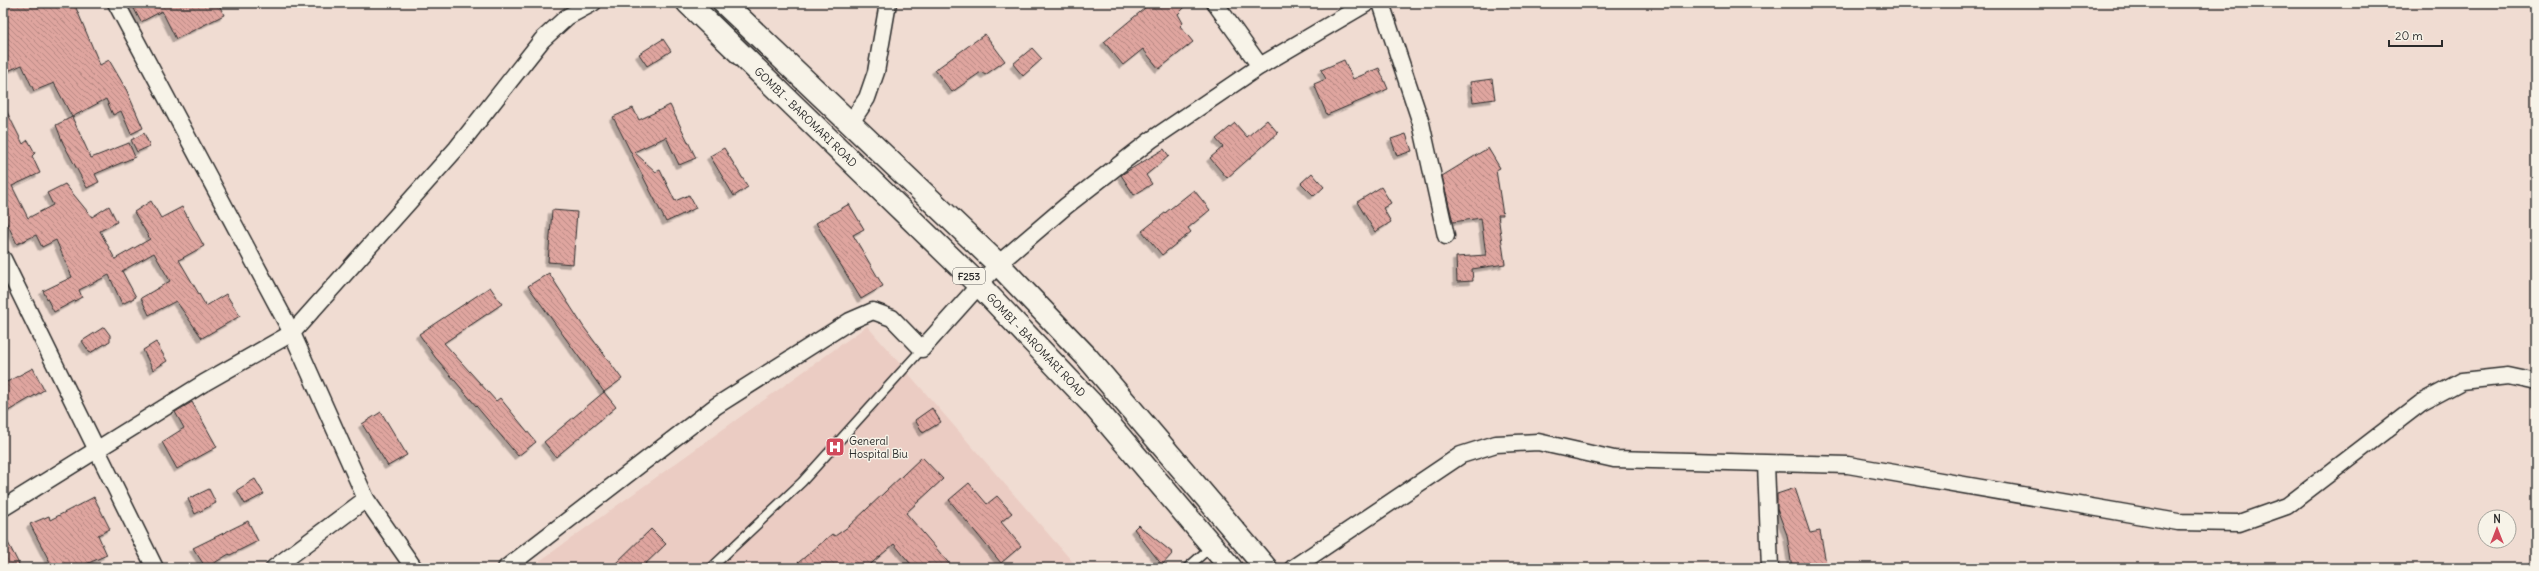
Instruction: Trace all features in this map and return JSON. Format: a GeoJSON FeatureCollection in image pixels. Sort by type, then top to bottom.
{"type":"FeatureCollection","features":[{"type":"Feature","properties":{"kind":"main road","name":"GOMBI - BAROMARI ROAD"},"geometry":{"type":"LineString","coordinates":[[688,3],[979,285],[1092,404],[1231,568]]}},
{"type":"Feature","properties":{"kind":"main road","name":"F253"},"geometry":{"type":"LineString","coordinates":[[724,3],[998,264],[1086,356],[1266,568]]}},
{"type":"Feature","properties":{"kind":"street"},"geometry":{"type":"LineString","coordinates":[[116,3],[292,333],[366,499],[414,568]]}},
{"type":"Feature","properties":{"kind":"street"},"geometry":{"type":"LineString","coordinates":[[3,508],[204,383],[292,333],[457,148],[542,40],[567,17],[593,3]]}},
{"type":"Feature","properties":{"kind":"street"},"geometry":{"type":"LineString","coordinates":[[850,124],[867,98],[876,72],[888,3]]}},
{"type":"Feature","properties":{"kind":"street"},"geometry":{"type":"LineString","coordinates":[[1216,3],[1260,66]]}},
{"type":"Feature","properties":{"kind":"street"},"geometry":{"type":"LineString","coordinates":[[506,568],[716,406],[850,321],[873,311],[892,318],[922,349],[998,264],[1066,206],[1151,140],[1260,66],[1367,3]]}},
{"type":"Feature","properties":{"kind":"street"},"geometry":{"type":"LineString","coordinates":[[1381,3],[1421,123],[1446,236]]}},
{"type":"Feature","properties":{"kind":"street"},"geometry":{"type":"LineString","coordinates":[[3,259],[98,449],[155,568]]}},
{"type":"Feature","properties":{"kind":"street"},"geometry":{"type":"LineString","coordinates":[[1293,568],[1461,455],[1496,444],[1538,442],[1614,459],[1766,464],[1848,464],[2178,522],[2239,523],[2287,506],[2421,403],[2462,381],[2508,376],[2536,382]]}},
{"type":"Feature","properties":{"kind":"street"},"geometry":{"type":"LineString","coordinates":[[1766,464],[1770,568]]}},
{"type":"Feature","properties":{"kind":"street"},"geometry":{"type":"LineString","coordinates":[[274,568],[366,499]]}},
{"type":"Feature","properties":{"kind":"lane"},"geometry":{"type":"LineString","coordinates":[[711,568],[802,482],[922,349]]}},
{"type":"Feature","properties":{"kind":"lane"},"geometry":{"type":"LineString","coordinates":[[1187,568],[1213,545]]}},
{"type":"Feature","properties":{"kind":"shaded area","name":"General Hospital Biu"},"geometry":{"type":"Polygon","coordinates":[[[867,326],[1078,568],[530,568],[867,326]]]}},
{"type":"Feature","properties":{"kind":"building"},"geometry":{"type":"Polygon","coordinates":[[[3,3],[74,3],[100,65],[109,60],[126,89],[143,128],[131,134],[121,111],[113,115],[106,99],[72,117],[54,83],[34,91],[22,65],[3,73],[3,3]]]}},
{"type":"Feature","properties":{"kind":"building"},"geometry":{"type":"Polygon","coordinates":[[[131,3],[218,3],[224,15],[176,39],[162,11],[141,22],[131,3]]]}},
{"type":"Feature","properties":{"kind":"building"},"geometry":{"type":"Polygon","coordinates":[[[1151,3],[1189,3],[1178,14],[1183,23],[1180,26],[1193,42],[1159,69],[1143,49],[1123,65],[1104,42],[1151,3]]]}},
{"type":"Feature","properties":{"kind":"building"},"geometry":{"type":"Polygon","coordinates":[[[985,34],[1005,61],[985,75],[981,72],[952,92],[935,70],[985,34]]]}},
{"type":"Feature","properties":{"kind":"building"},"geometry":{"type":"Polygon","coordinates":[[[663,39],[671,51],[647,66],[639,54],[663,39]]]}},
{"type":"Feature","properties":{"kind":"building"},"geometry":{"type":"Polygon","coordinates":[[[1032,48],[1042,59],[1023,76],[1013,64],[1032,48]]]}},
{"type":"Feature","properties":{"kind":"building"},"geometry":{"type":"Polygon","coordinates":[[[1344,60],[1353,79],[1379,68],[1388,89],[1327,115],[1314,84],[1326,79],[1321,70],[1344,60]]]}},
{"type":"Feature","properties":{"kind":"building"},"geometry":{"type":"Polygon","coordinates":[[[1492,79],[1495,99],[1473,102],[1470,82],[1492,79]]]}},
{"type":"Feature","properties":{"kind":"building"},"geometry":{"type":"Polygon","coordinates":[[[3,104],[23,144],[28,140],[35,153],[32,156],[40,173],[12,186],[28,218],[53,205],[47,193],[65,184],[92,217],[109,206],[117,222],[100,231],[115,259],[150,239],[134,212],[151,201],[161,218],[182,207],[204,246],[179,260],[206,306],[226,294],[240,316],[202,338],[176,301],[149,315],[141,298],[170,281],[154,253],[122,271],[136,297],[122,304],[109,275],[79,290],[82,297],[54,312],[43,291],[72,277],[56,240],[42,247],[36,235],[17,244],[3,215],[3,104]]]}},
{"type":"Feature","properties":{"kind":"building"},"geometry":{"type":"Polygon","coordinates":[[[670,105],[696,158],[679,165],[666,137],[634,152],[656,172],[660,170],[675,201],[689,195],[696,208],[666,222],[613,117],[633,108],[639,120],[670,105]]]}},
{"type":"Feature","properties":{"kind":"building"},"geometry":{"type":"Polygon","coordinates":[[[72,117],[91,158],[129,143],[135,157],[95,174],[99,182],[87,188],[63,143],[56,125],[72,117]]]}},
{"type":"Feature","properties":{"kind":"building"},"geometry":{"type":"Polygon","coordinates":[[[1267,120],[1278,133],[1227,178],[1210,158],[1223,147],[1216,139],[1235,123],[1247,137],[1267,120]]]}},
{"type":"Feature","properties":{"kind":"building"},"geometry":{"type":"Polygon","coordinates":[[[144,133],[150,146],[137,152],[131,140],[144,133]]]}},
{"type":"Feature","properties":{"kind":"building"},"geometry":{"type":"Polygon","coordinates":[[[1406,134],[1412,151],[1397,156],[1391,139],[1406,134]]]}},
{"type":"Feature","properties":{"kind":"building"},"geometry":{"type":"Polygon","coordinates":[[[724,148],[748,187],[734,196],[710,156],[724,148]]]}},
{"type":"Feature","properties":{"kind":"building"},"geometry":{"type":"Polygon","coordinates":[[[1488,148],[1500,168],[1496,170],[1503,215],[1498,215],[1505,264],[1472,269],[1473,281],[1457,282],[1456,257],[1486,255],[1481,218],[1453,222],[1442,176],[1488,148]]]}},
{"type":"Feature","properties":{"kind":"building"},"geometry":{"type":"Polygon","coordinates":[[[1164,149],[1169,156],[1146,175],[1152,184],[1134,195],[1121,175],[1164,149]]]}},
{"type":"Feature","properties":{"kind":"building"},"geometry":{"type":"Polygon","coordinates":[[[1312,173],[1324,187],[1314,196],[1301,183],[1312,173]]]}},
{"type":"Feature","properties":{"kind":"building"},"geometry":{"type":"Polygon","coordinates":[[[1381,187],[1391,203],[1383,208],[1391,222],[1375,232],[1357,202],[1381,187]]]}},
{"type":"Feature","properties":{"kind":"building"},"geometry":{"type":"Polygon","coordinates":[[[1194,190],[1210,210],[1188,228],[1191,232],[1162,255],[1142,231],[1194,190]]]}},
{"type":"Feature","properties":{"kind":"building"},"geometry":{"type":"Polygon","coordinates":[[[849,204],[864,229],[853,235],[883,286],[861,299],[816,223],[849,204]]]}},
{"type":"Feature","properties":{"kind":"building"},"geometry":{"type":"Polygon","coordinates":[[[552,210],[577,212],[573,264],[548,262],[552,210]]]}},
{"type":"Feature","properties":{"kind":"building"},"geometry":{"type":"Polygon","coordinates":[[[549,273],[583,326],[622,379],[604,392],[528,286],[549,273]]]}},
{"type":"Feature","properties":{"kind":"building"},"geometry":{"type":"Polygon","coordinates":[[[490,287],[502,304],[444,343],[496,401],[500,398],[536,442],[518,456],[435,357],[419,334],[490,287]]]}},
{"type":"Feature","properties":{"kind":"building"},"geometry":{"type":"Polygon","coordinates":[[[104,327],[110,335],[110,341],[90,353],[82,341],[104,327]]]}},
{"type":"Feature","properties":{"kind":"building"},"geometry":{"type":"Polygon","coordinates":[[[156,342],[167,361],[153,370],[143,350],[156,342]]]}},
{"type":"Feature","properties":{"kind":"building"},"geometry":{"type":"Polygon","coordinates":[[[33,368],[44,390],[3,414],[3,384],[33,368]]]}},
{"type":"Feature","properties":{"kind":"building"},"geometry":{"type":"Polygon","coordinates":[[[604,392],[616,407],[556,457],[544,442],[604,392]]]}},
{"type":"Feature","properties":{"kind":"building"},"geometry":{"type":"Polygon","coordinates":[[[192,402],[217,447],[177,469],[162,442],[184,428],[175,412],[192,402]]]}},
{"type":"Feature","properties":{"kind":"building"},"geometry":{"type":"Polygon","coordinates":[[[932,408],[941,422],[923,433],[915,420],[932,408]]]}},
{"type":"Feature","properties":{"kind":"building"},"geometry":{"type":"Polygon","coordinates":[[[381,412],[407,455],[388,466],[362,424],[381,412]]]}},
{"type":"Feature","properties":{"kind":"building"},"geometry":{"type":"Polygon","coordinates":[[[922,457],[943,479],[906,513],[953,568],[914,568],[894,544],[866,568],[792,568],[832,534],[835,536],[848,527],[922,457]]]}},
{"type":"Feature","properties":{"kind":"building"},"geometry":{"type":"Polygon","coordinates":[[[255,479],[264,494],[245,504],[237,490],[255,479]]]}},
{"type":"Feature","properties":{"kind":"building"},"geometry":{"type":"Polygon","coordinates":[[[969,483],[987,504],[997,496],[1012,513],[1001,522],[1021,546],[1001,563],[949,500],[969,483]]]}},
{"type":"Feature","properties":{"kind":"building"},"geometry":{"type":"Polygon","coordinates":[[[1795,488],[1810,533],[1820,531],[1826,563],[1792,568],[1787,535],[1777,509],[1777,494],[1795,488]]]}},
{"type":"Feature","properties":{"kind":"building"},"geometry":{"type":"Polygon","coordinates":[[[209,489],[216,503],[195,514],[188,499],[209,489]]]}},
{"type":"Feature","properties":{"kind":"building"},"geometry":{"type":"Polygon","coordinates":[[[94,497],[110,529],[98,535],[107,555],[77,568],[53,568],[30,524],[49,516],[50,520],[94,497]]]}},
{"type":"Feature","properties":{"kind":"building"},"geometry":{"type":"Polygon","coordinates":[[[248,521],[258,541],[230,555],[229,554],[206,568],[193,548],[248,521]]]}},
{"type":"Feature","properties":{"kind":"building"},"geometry":{"type":"Polygon","coordinates":[[[1138,525],[1173,553],[1162,565],[1134,529],[1138,525]]]}},
{"type":"Feature","properties":{"kind":"building"},"geometry":{"type":"Polygon","coordinates":[[[651,529],[666,544],[641,568],[611,568],[651,529]]]}},
{"type":"Feature","properties":{"kind":"building"},"geometry":{"type":"Polygon","coordinates":[[[3,533],[21,568],[3,568],[3,533]]]}},
{"type":"Feature","properties":{"kind":"place","name":"General Hospital Biu"},"geometry":{"type":"Point","coordinates":[835,447]}}]}
